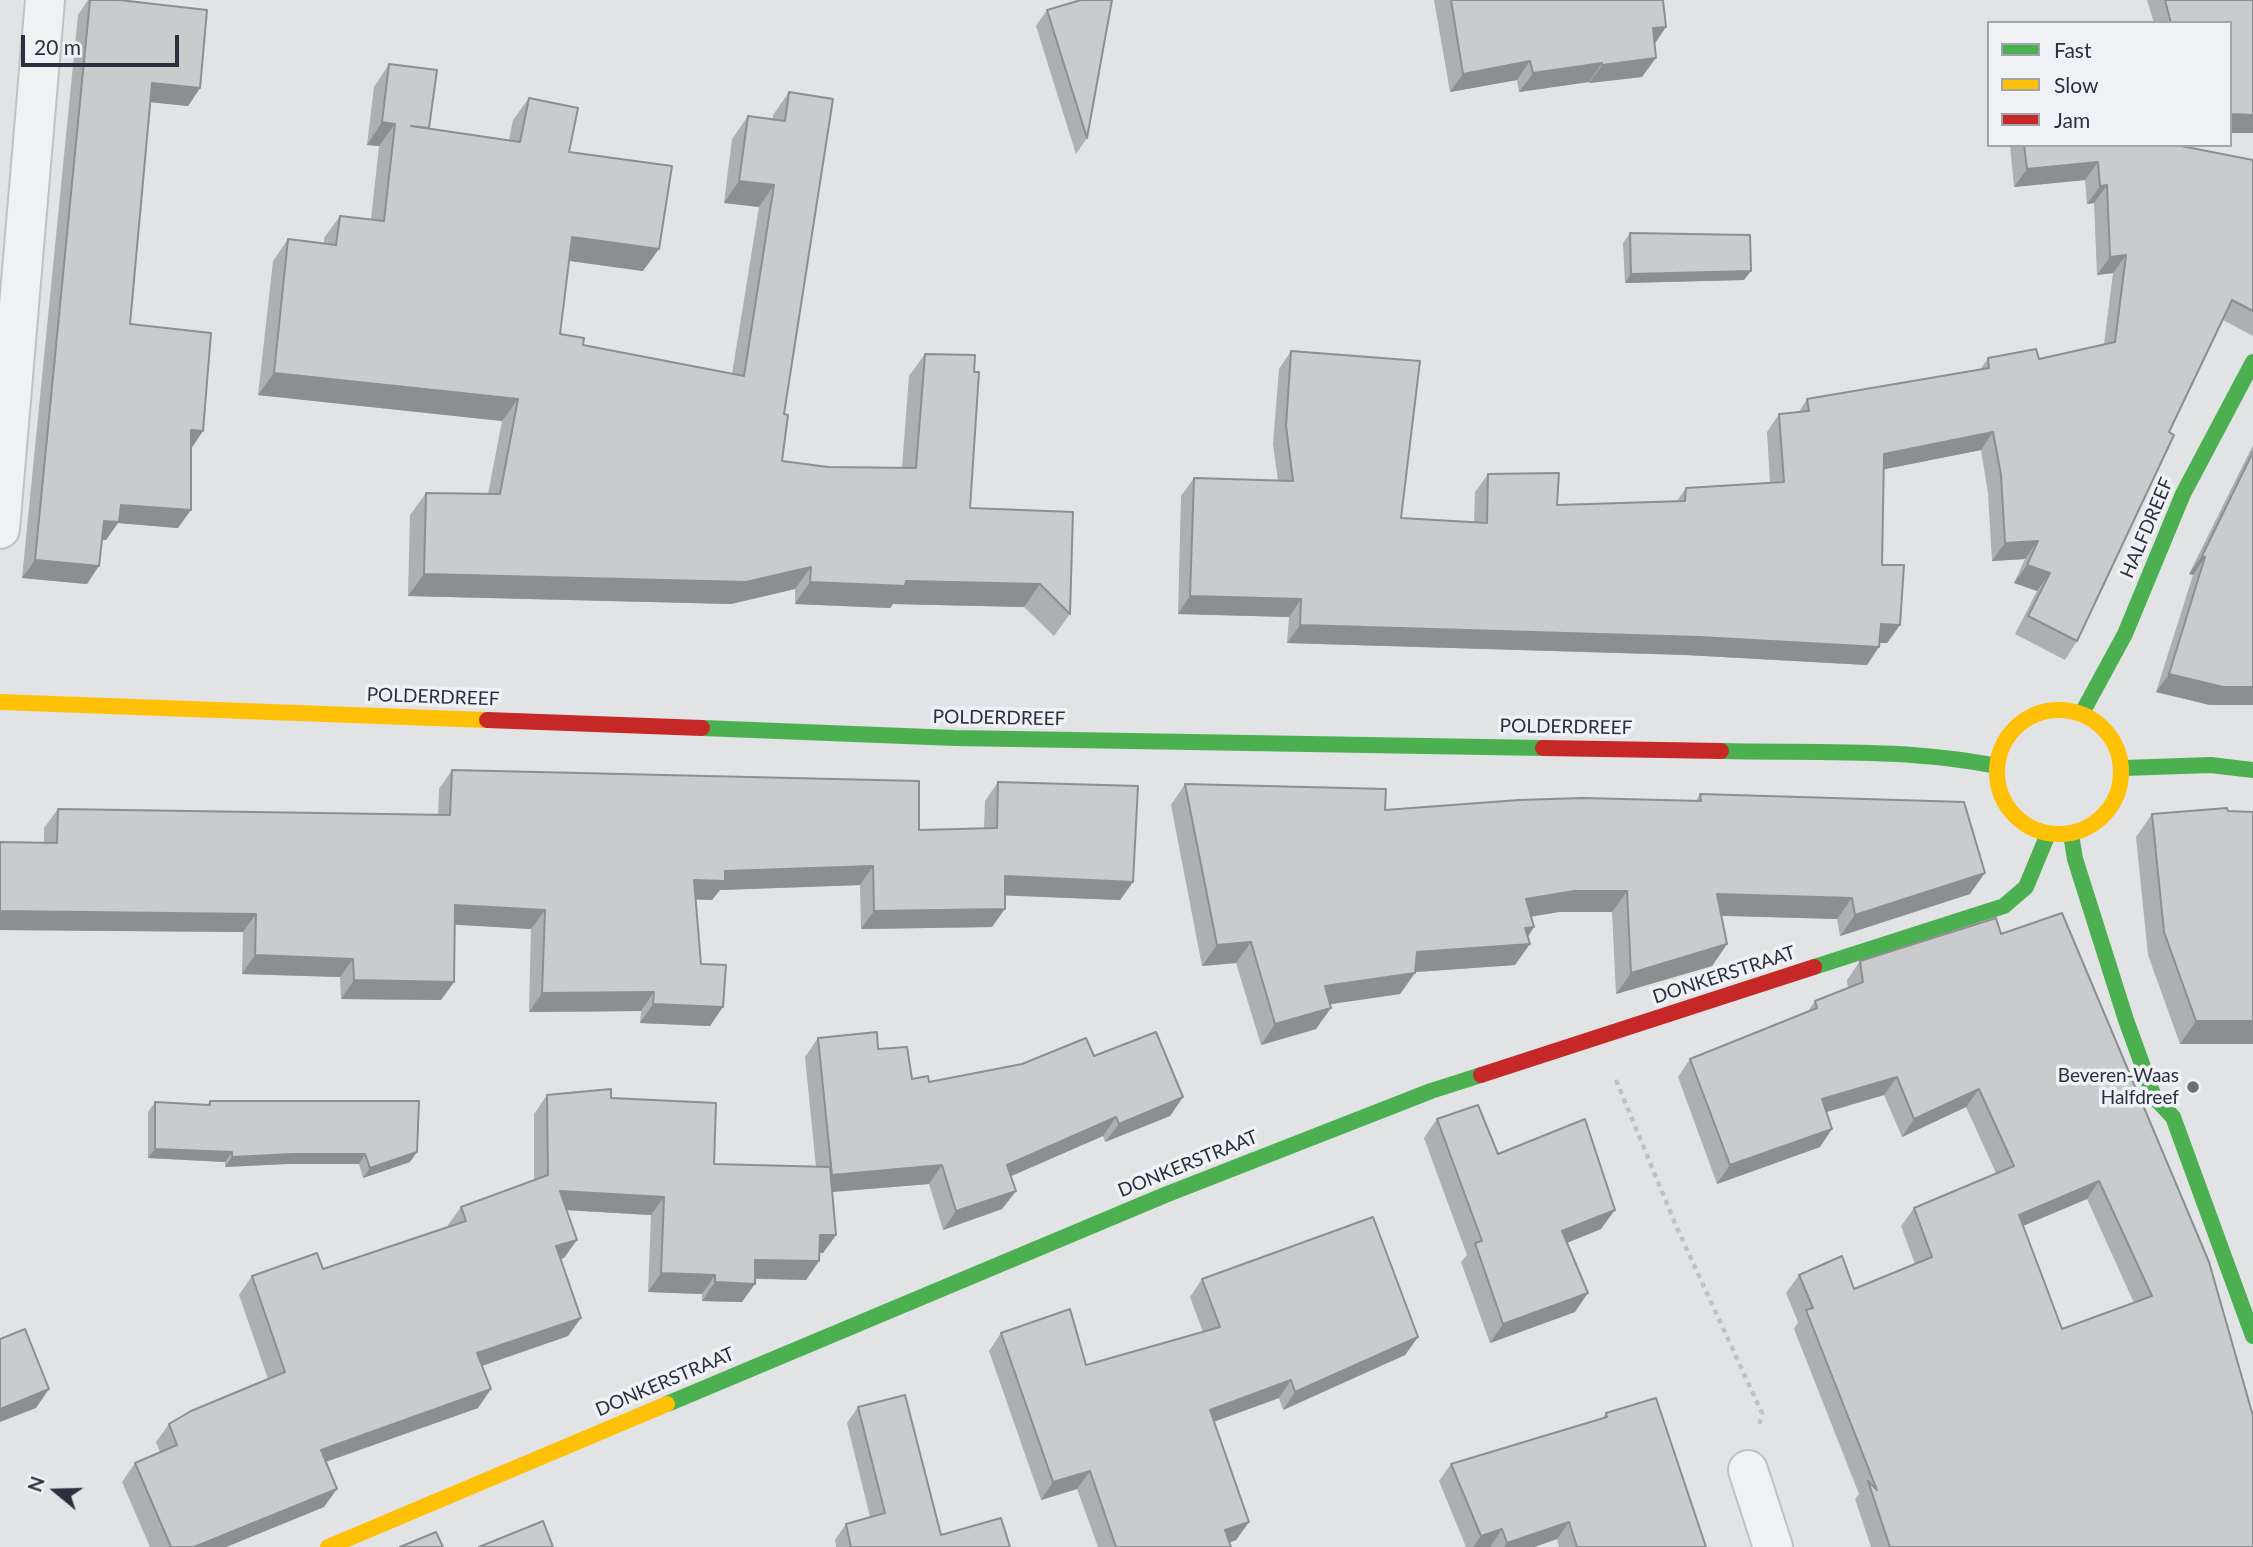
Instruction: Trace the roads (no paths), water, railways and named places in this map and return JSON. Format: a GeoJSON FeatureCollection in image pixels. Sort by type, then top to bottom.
{"type":"FeatureCollection","features":[{"type":"Feature","properties":{"kind":"street"},"geometry":{"type":"LineString","coordinates":[[0,529],[45,0]]}},
{"type":"Feature","properties":{"kind":"street","name":"HALFDREEF"},"geometry":{"type":"LineString","coordinates":[[2082,713],[2125,634],[2183,494],[2253,362]]}},
{"type":"Feature","properties":{"kind":"street","name":"POLDERDREEF"},"geometry":{"type":"LineString","coordinates":[[0,702],[955,738],[1884,754],[1957,758],[1997,766]]}},
{"type":"Feature","properties":{"kind":"street"},"geometry":{"type":"LineString","coordinates":[[2057,708],[2082,713],[2100,723],[2115,741],[2123,768],[2118,796],[2100,821],[2071,834],[2048,834],[2025,825],[2010,811],[1998,788],[1997,766],[2006,738],[2030,715],[2057,708]]}},
{"type":"Feature","properties":{"kind":"street"},"geometry":{"type":"LineString","coordinates":[[2123,768],[2211,765],[2253,770]]}},
{"type":"Feature","properties":{"kind":"street","name":"DONKERSTRAAT"},"geometry":{"type":"LineString","coordinates":[[328,1547],[1165,1195],[1431,1091],[2004,906],[2026,887],[2048,834]]}},
{"type":"Feature","properties":{"kind":"street"},"geometry":{"type":"LineString","coordinates":[[2071,834],[2075,859],[2126,1020],[2154,1097],[2173,1117],[2253,1336]]}},
{"type":"Feature","properties":{"kind":"street"},"geometry":{"type":"LineString","coordinates":[[1748,1470],[1773,1547]]}},
{"type":"Feature","properties":{"kind":"place","name":"Beveren-Waas Halfdreef"},"geometry":{"type":"Point","coordinates":[2193,1087]}}]}
